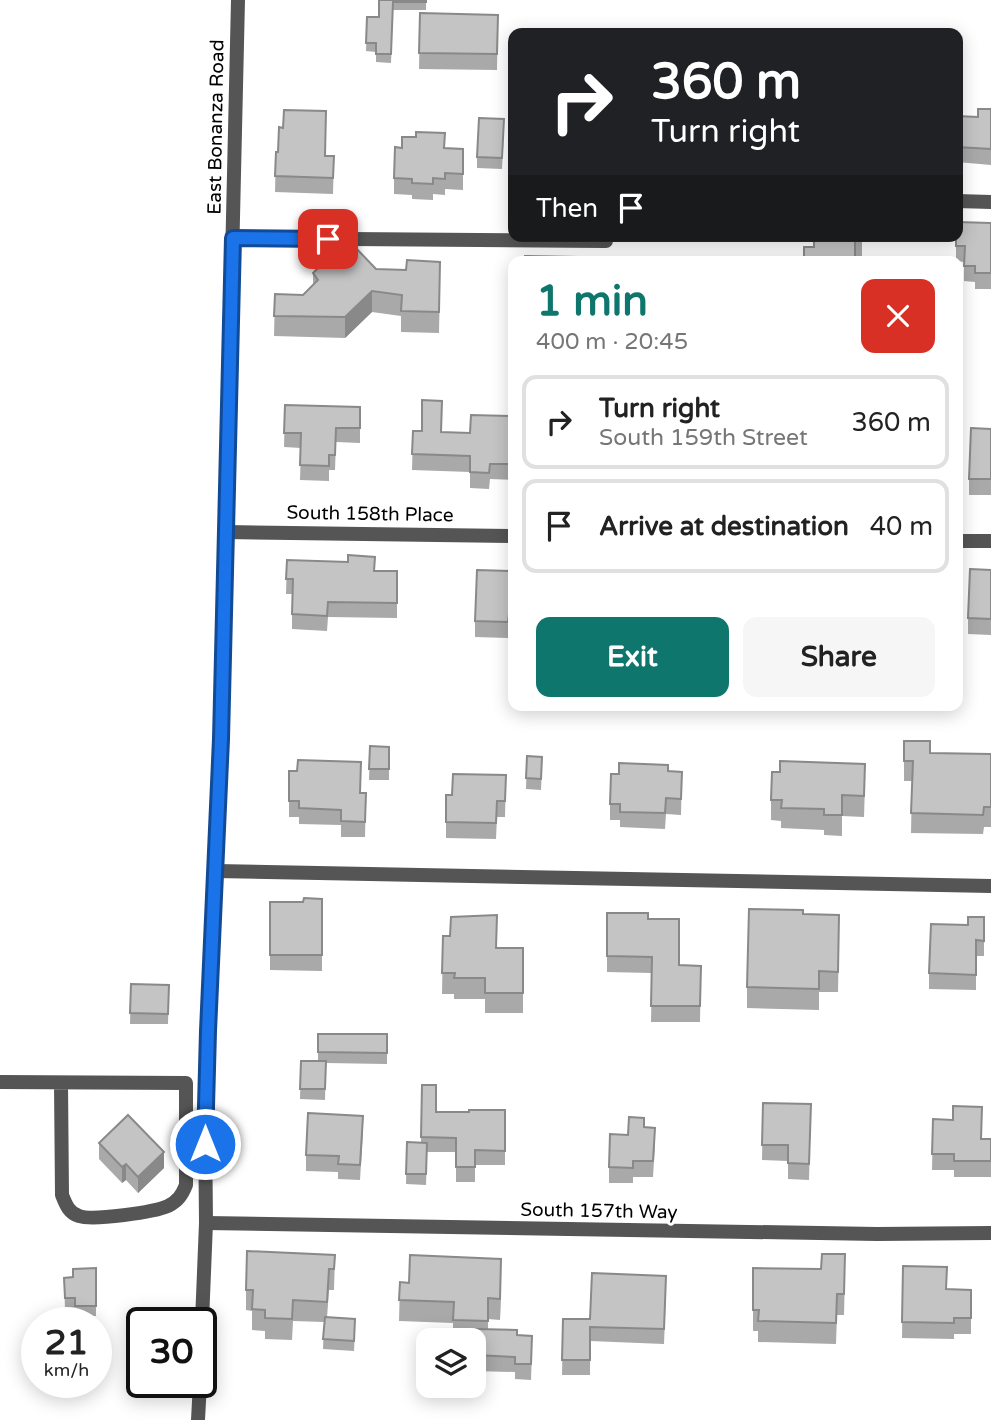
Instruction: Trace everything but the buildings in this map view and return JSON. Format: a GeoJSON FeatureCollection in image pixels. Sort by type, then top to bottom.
{"type":"FeatureCollection","features":[{"type":"Feature","properties":{"kind":"street","name":"East Bonanza Road"},"geometry":{"type":"LineString","coordinates":[[203,1307],[206,1223],[206,1081],[216,871],[238,0]]}},
{"type":"Feature","properties":{"kind":"street"},"geometry":{"type":"LineString","coordinates":[[963,201],[991,202]]}},
{"type":"Feature","properties":{"kind":"street"},"geometry":{"type":"LineString","coordinates":[[233,238],[508,240]]}},
{"type":"Feature","properties":{"kind":"street","name":"South 158th Place"},"geometry":{"type":"LineString","coordinates":[[226,532],[508,536]]}},
{"type":"Feature","properties":{"kind":"street"},"geometry":{"type":"LineString","coordinates":[[963,541],[991,541]]}},
{"type":"Feature","properties":{"kind":"street"},"geometry":{"type":"LineString","coordinates":[[216,871],[991,886]]}},
{"type":"Feature","properties":{"kind":"street"},"geometry":{"type":"LineString","coordinates":[[0,1082],[186,1083],[186,1185],[181,1198],[167,1207],[111,1217],[79,1216],[67,1209],[62,1195],[61,1084]]}},
{"type":"Feature","properties":{"kind":"street","name":"South 157th Way"},"geometry":{"type":"LineString","coordinates":[[206,1223],[877,1234],[991,1233]]}},
{"type":"Feature","properties":{"kind":"street"},"geometry":{"type":"LineString","coordinates":[[198,1420],[199,1398]]}},
{"type":"Feature","properties":{"kind":"route"},"geometry":{"type":"LineString","coordinates":[[205,1144],[221,739],[233,238],[328,239]]}}]}
